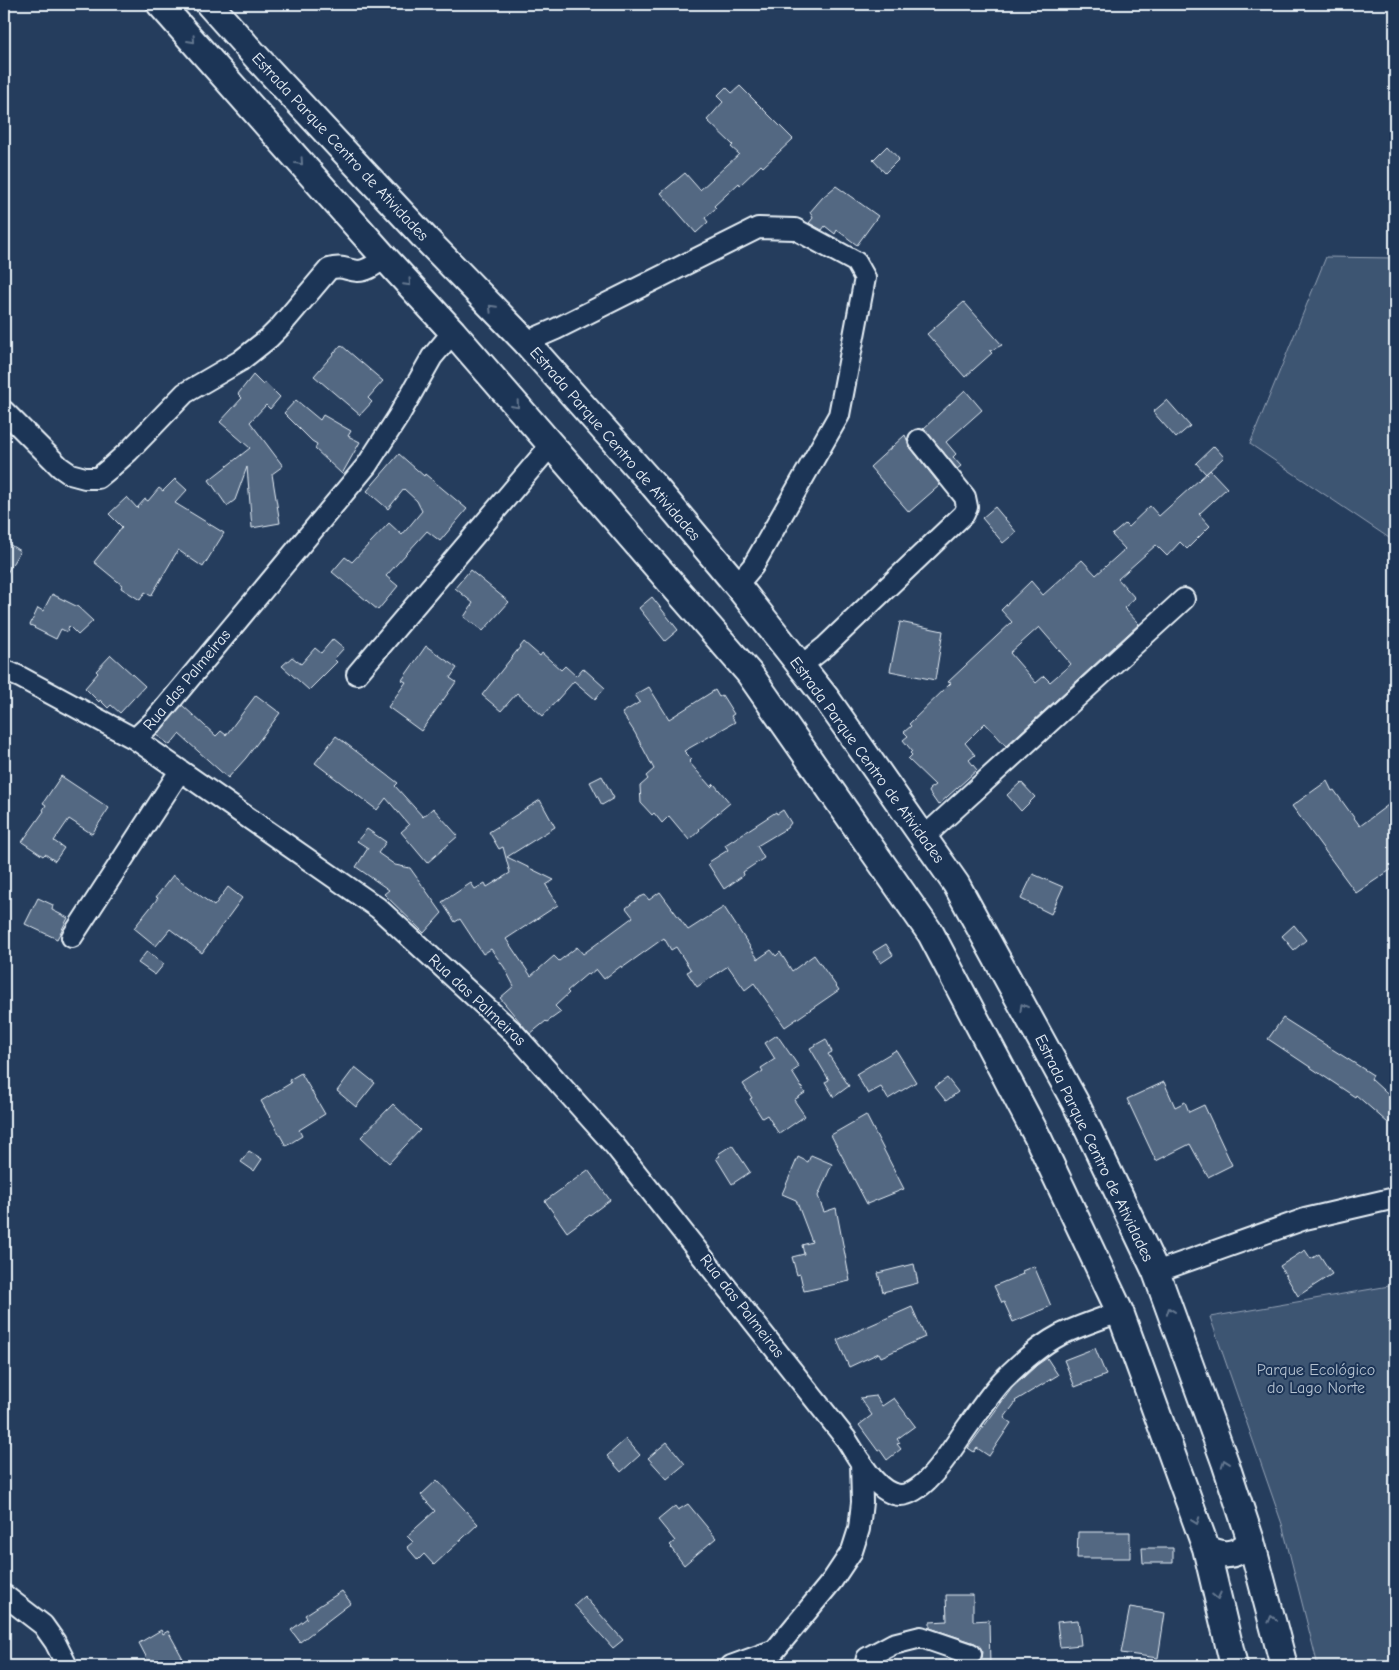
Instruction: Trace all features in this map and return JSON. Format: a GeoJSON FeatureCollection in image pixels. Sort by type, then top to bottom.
{"type":"FeatureCollection","features":[{"type":"Feature","properties":{"kind":"main road"},"geometry":{"type":"LineString","coordinates":[[160,4],[453,332],[749,673],[931,934],[1038,1138],[1120,1312],[1206,1548],[1234,1666]]}},
{"type":"Feature","properties":{"kind":"main road","name":"Estrada Parque Centro de Atividades"},"geometry":{"type":"LineString","coordinates":[[210,4],[259,60],[424,237],[526,342],[654,486],[737,584],[826,698],[956,884],[1075,1102],[1156,1272],[1225,1462],[1251,1541],[1284,1666]]}},
{"type":"Feature","properties":{"kind":"main road"},"geometry":{"type":"LineString","coordinates":[[385,258],[386,249],[398,236],[406,233],[424,237]]}},
{"type":"Feature","properties":{"kind":"main road"},"geometry":{"type":"LineString","coordinates":[[1206,1548],[1214,1553],[1235,1554],[1244,1549],[1251,1541]]}},
{"type":"Feature","properties":{"kind":"street"},"geometry":{"type":"LineString","coordinates":[[526,342],[565,325],[758,228],[795,229],[856,262],[865,278],[840,415],[753,566],[737,584]]}},
{"type":"Feature","properties":{"kind":"street"},"geometry":{"type":"LineString","coordinates":[[4,411],[60,467],[70,474],[85,478],[98,478],[129,451],[185,393],[240,361],[280,327],[329,269],[338,266],[357,271],[365,270],[385,258]]}},
{"type":"Feature","properties":{"kind":"street","name":"Rua das Palmeiras"},"geometry":{"type":"LineString","coordinates":[[453,332],[432,357],[367,465],[154,721],[135,739],[378,908],[514,1032],[616,1146],[846,1439],[876,1483],[887,1491],[900,1495],[913,1492],[922,1486],[1002,1381],[1031,1355],[1059,1336],[1120,1312]]}},
{"type":"Feature","properties":{"kind":"street"},"geometry":{"type":"LineString","coordinates":[[801,666],[826,646],[964,514],[967,507],[965,497],[919,440]]}},
{"type":"Feature","properties":{"kind":"street"},"geometry":{"type":"LineString","coordinates":[[357,674],[552,446]]}},
{"type":"Feature","properties":{"kind":"street"},"geometry":{"type":"LineString","coordinates":[[924,838],[1184,599]]}},
{"type":"Feature","properties":{"kind":"street"},"geometry":{"type":"LineString","coordinates":[[4,670],[20,676],[135,739]]}},
{"type":"Feature","properties":{"kind":"street"},"geometry":{"type":"LineString","coordinates":[[72,937],[180,771]]}},
{"type":"Feature","properties":{"kind":"street"},"geometry":{"type":"LineString","coordinates":[[1156,1272],[1305,1219],[1395,1198]]}},
{"type":"Feature","properties":{"kind":"street"},"geometry":{"type":"LineString","coordinates":[[731,1666],[776,1658],[852,1551],[859,1529],[862,1502],[861,1462]]}},
{"type":"Feature","properties":{"kind":"street"},"geometry":{"type":"LineString","coordinates":[[4,1595],[43,1625],[68,1666]]}},
{"type":"Feature","properties":{"kind":"street"},"geometry":{"type":"LineString","coordinates":[[865,1666],[867,1658],[893,1644],[920,1637],[971,1654]]}},
{"type":"Feature","properties":{"kind":"green space"},"geometry":{"type":"Polygon","coordinates":[[[1326,257],[1395,258],[1395,542],[1250,444],[1326,257]]]}},
{"type":"Feature","properties":{"kind":"green space","name":"Parque Ecológico do Lago Norte"},"geometry":{"type":"Polygon","coordinates":[[[1395,1285],[1395,1666],[1318,1666],[1282,1524],[1210,1317],[1395,1285]]]}},
{"type":"Feature","properties":{"kind":"building"},"geometry":{"type":"Polygon","coordinates":[[[740,86],[793,139],[763,167],[761,165],[714,206],[716,208],[705,218],[708,222],[696,233],[661,193],[685,173],[700,190],[739,154],[731,147],[733,145],[707,120],[723,102],[717,96],[726,87],[732,93],[740,86]]]}},
{"type":"Feature","properties":{"kind":"building"},"geometry":{"type":"Polygon","coordinates":[[[887,146],[899,159],[885,173],[873,160],[887,146]]]}},
{"type":"Feature","properties":{"kind":"building"},"geometry":{"type":"Polygon","coordinates":[[[836,186],[878,216],[857,245],[837,230],[835,234],[825,226],[822,230],[809,223],[813,218],[810,212],[836,186]]]}},
{"type":"Feature","properties":{"kind":"building"},"geometry":{"type":"Polygon","coordinates":[[[964,302],[1002,345],[990,351],[992,353],[965,377],[927,334],[964,302]]]}},
{"type":"Feature","properties":{"kind":"building"},"geometry":{"type":"Polygon","coordinates":[[[341,345],[383,381],[368,398],[372,402],[360,415],[314,376],[341,345]]]}},
{"type":"Feature","properties":{"kind":"building"},"geometry":{"type":"Polygon","coordinates":[[[253,375],[263,385],[265,382],[280,397],[270,409],[266,405],[250,422],[283,466],[272,474],[280,523],[252,528],[247,467],[235,500],[227,506],[209,480],[250,448],[220,422],[242,398],[238,394],[253,375]]]}},
{"type":"Feature","properties":{"kind":"building"},"geometry":{"type":"Polygon","coordinates":[[[965,390],[982,410],[946,442],[956,454],[953,457],[961,466],[957,469],[923,429],[965,390]]]}},
{"type":"Feature","properties":{"kind":"building"},"geometry":{"type":"Polygon","coordinates":[[[296,400],[320,420],[323,415],[351,431],[348,436],[360,442],[342,474],[315,449],[317,444],[284,413],[296,400]]]}},
{"type":"Feature","properties":{"kind":"building"},"geometry":{"type":"Polygon","coordinates":[[[1167,400],[1190,426],[1176,438],[1153,412],[1167,400]]]}},
{"type":"Feature","properties":{"kind":"building"},"geometry":{"type":"Polygon","coordinates":[[[905,435],[910,447],[940,485],[909,512],[870,467],[905,435]]]}},
{"type":"Feature","properties":{"kind":"building"},"geometry":{"type":"Polygon","coordinates":[[[1214,446],[1224,457],[1206,474],[1196,463],[1214,446]]]}},
{"type":"Feature","properties":{"kind":"building"},"geometry":{"type":"Polygon","coordinates":[[[399,454],[467,509],[440,541],[427,531],[386,576],[398,586],[378,610],[332,572],[345,557],[352,562],[389,523],[402,535],[422,511],[417,501],[404,489],[388,509],[367,491],[399,454]]]}},
{"type":"Feature","properties":{"kind":"building"},"geometry":{"type":"Polygon","coordinates":[[[1210,470],[1227,488],[1199,514],[1210,526],[1187,549],[1180,542],[1167,556],[1156,545],[1118,579],[1135,598],[1124,608],[1139,624],[1006,746],[985,723],[965,743],[975,755],[969,760],[977,770],[938,805],[929,792],[929,789],[935,785],[908,759],[912,755],[910,753],[912,751],[903,740],[908,736],[904,732],[911,726],[909,724],[951,683],[948,682],[1012,622],[1001,610],[1031,581],[1043,595],[1082,560],[1096,575],[1125,549],[1112,535],[1125,524],[1128,527],[1150,506],[1159,516],[1210,470]],[[1039,627],[1010,653],[1036,683],[1044,676],[1050,682],[1071,664],[1039,627]]]}},
{"type":"Feature","properties":{"kind":"building"},"geometry":{"type":"Polygon","coordinates":[[[175,479],[187,490],[175,503],[224,533],[203,567],[178,550],[151,596],[145,592],[140,600],[121,588],[122,585],[94,562],[122,527],[109,514],[127,497],[137,508],[145,499],[148,501],[159,488],[163,491],[175,479]]]}},
{"type":"Feature","properties":{"kind":"building"},"geometry":{"type":"Polygon","coordinates":[[[995,507],[1016,532],[1003,543],[982,518],[995,507]]]}},
{"type":"Feature","properties":{"kind":"building"},"geometry":{"type":"Polygon","coordinates":[[[4,541],[20,551],[4,578],[4,541]]]}},
{"type":"Feature","properties":{"kind":"building"},"geometry":{"type":"Polygon","coordinates":[[[470,570],[509,602],[483,631],[464,617],[473,603],[455,588],[470,570]]]}},
{"type":"Feature","properties":{"kind":"building"},"geometry":{"type":"Polygon","coordinates":[[[52,594],[78,607],[93,621],[78,635],[69,626],[67,632],[61,629],[56,639],[34,628],[30,625],[38,608],[43,611],[52,594]]]}},
{"type":"Feature","properties":{"kind":"building"},"geometry":{"type":"Polygon","coordinates":[[[652,597],[678,630],[665,641],[639,608],[652,597]]]}},
{"type":"Feature","properties":{"kind":"building"},"geometry":{"type":"Polygon","coordinates":[[[900,622],[943,631],[935,680],[890,671],[900,622]]]}},
{"type":"Feature","properties":{"kind":"building"},"geometry":{"type":"Polygon","coordinates":[[[333,639],[344,648],[334,659],[337,662],[309,690],[282,666],[292,657],[301,664],[315,648],[321,653],[333,639]]]}},
{"type":"Feature","properties":{"kind":"building"},"geometry":{"type":"Polygon","coordinates":[[[524,642],[540,656],[542,653],[561,670],[565,666],[576,676],[583,668],[605,688],[595,699],[574,681],[543,716],[517,693],[501,711],[482,695],[524,642]]]}},
{"type":"Feature","properties":{"kind":"building"},"geometry":{"type":"Polygon","coordinates":[[[426,646],[457,668],[450,678],[456,682],[421,731],[388,707],[406,682],[402,680],[426,646]]]}},
{"type":"Feature","properties":{"kind":"building"},"geometry":{"type":"Polygon","coordinates":[[[111,655],[145,686],[120,713],[111,705],[108,708],[100,700],[99,702],[85,688],[98,673],[96,671],[111,655]]]}},
{"type":"Feature","properties":{"kind":"building"},"geometry":{"type":"Polygon","coordinates":[[[649,687],[669,719],[715,690],[719,697],[722,695],[734,714],[731,716],[735,722],[684,751],[692,759],[689,762],[711,787],[714,784],[730,803],[689,840],[669,816],[662,823],[654,813],[652,815],[641,803],[640,786],[648,779],[646,776],[654,769],[622,713],[640,702],[635,695],[649,687]]]}},
{"type":"Feature","properties":{"kind":"building"},"geometry":{"type":"Polygon","coordinates":[[[256,695],[280,713],[246,758],[228,778],[179,734],[170,745],[156,735],[182,705],[216,736],[221,731],[226,735],[256,695]]]}},
{"type":"Feature","properties":{"kind":"building"},"geometry":{"type":"Polygon","coordinates":[[[336,736],[398,783],[395,786],[423,817],[433,808],[458,836],[427,863],[401,832],[409,825],[386,798],[377,810],[315,763],[336,736]]]}},
{"type":"Feature","properties":{"kind":"building"},"geometry":{"type":"Polygon","coordinates":[[[61,776],[109,808],[92,834],[69,819],[54,841],[64,848],[55,861],[45,854],[43,856],[22,842],[44,811],[46,805],[43,803],[61,776]]]}},
{"type":"Feature","properties":{"kind":"building"},"geometry":{"type":"Polygon","coordinates":[[[602,776],[614,798],[602,805],[590,782],[602,776]]]}},
{"type":"Feature","properties":{"kind":"building"},"geometry":{"type":"Polygon","coordinates":[[[1327,781],[1332,791],[1334,790],[1360,826],[1388,805],[1395,815],[1395,867],[1356,893],[1292,806],[1327,781]]]}},
{"type":"Feature","properties":{"kind":"building"},"geometry":{"type":"Polygon","coordinates":[[[1021,782],[1035,797],[1021,811],[1007,795],[1021,782]]]}},
{"type":"Feature","properties":{"kind":"building"},"geometry":{"type":"Polygon","coordinates":[[[540,800],[555,827],[507,857],[554,880],[546,885],[558,905],[506,939],[531,976],[554,956],[559,961],[577,947],[583,954],[633,917],[626,908],[640,897],[645,895],[649,900],[660,892],[688,930],[724,907],[758,959],[771,950],[776,956],[780,952],[792,971],[814,955],[839,990],[785,1027],[754,983],[745,990],[728,966],[697,987],[687,972],[691,970],[676,947],[671,950],[664,938],[604,979],[596,969],[589,975],[587,974],[567,991],[569,993],[555,1006],[561,1012],[530,1034],[500,998],[514,986],[504,967],[491,949],[483,954],[460,919],[455,922],[442,902],[471,883],[475,889],[485,883],[487,887],[510,873],[503,847],[499,849],[489,832],[540,800]]]}},
{"type":"Feature","properties":{"kind":"building"},"geometry":{"type":"Polygon","coordinates":[[[783,810],[791,823],[787,828],[757,846],[764,858],[743,872],[744,875],[724,889],[708,864],[709,862],[728,850],[725,845],[776,812],[777,814],[783,810]]]}},
{"type":"Feature","properties":{"kind":"building"},"geometry":{"type":"Polygon","coordinates":[[[367,829],[386,842],[378,853],[395,865],[410,868],[442,913],[424,933],[384,894],[389,890],[356,867],[368,848],[357,841],[367,829]]]}},
{"type":"Feature","properties":{"kind":"building"},"geometry":{"type":"Polygon","coordinates":[[[1033,874],[1063,887],[1051,914],[1021,899],[1033,874]]]}},
{"type":"Feature","properties":{"kind":"building"},"geometry":{"type":"Polygon","coordinates":[[[173,875],[214,906],[228,887],[242,898],[202,953],[170,929],[156,946],[134,928],[158,898],[156,897],[173,875]]]}},
{"type":"Feature","properties":{"kind":"building"},"geometry":{"type":"Polygon","coordinates":[[[38,898],[53,905],[52,910],[68,918],[57,939],[25,924],[38,898]]]}},
{"type":"Feature","properties":{"kind":"building"},"geometry":{"type":"Polygon","coordinates":[[[1294,925],[1306,940],[1294,950],[1282,936],[1294,925]]]}},
{"type":"Feature","properties":{"kind":"building"},"geometry":{"type":"Polygon","coordinates":[[[886,944],[893,955],[881,963],[873,952],[886,944]]]}},
{"type":"Feature","properties":{"kind":"building"},"geometry":{"type":"Polygon","coordinates":[[[147,951],[164,964],[155,975],[138,963],[147,951]]]}},
{"type":"Feature","properties":{"kind":"building"},"geometry":{"type":"Polygon","coordinates":[[[1283,1018],[1373,1075],[1371,1079],[1395,1101],[1395,1115],[1388,1123],[1356,1095],[1355,1097],[1268,1039],[1283,1018]]]}},
{"type":"Feature","properties":{"kind":"building"},"geometry":{"type":"Polygon","coordinates":[[[777,1035],[799,1067],[792,1072],[805,1093],[794,1100],[805,1116],[779,1134],[767,1115],[762,1118],[743,1084],[763,1071],[761,1068],[775,1059],[765,1043],[777,1035]]]}},
{"type":"Feature","properties":{"kind":"building"},"geometry":{"type":"Polygon","coordinates":[[[826,1039],[832,1052],[828,1054],[849,1086],[834,1097],[825,1082],[829,1080],[810,1048],[826,1039]]]}},
{"type":"Feature","properties":{"kind":"building"},"geometry":{"type":"Polygon","coordinates":[[[896,1050],[916,1082],[888,1099],[881,1087],[868,1094],[856,1074],[896,1050]]]}},
{"type":"Feature","properties":{"kind":"building"},"geometry":{"type":"Polygon","coordinates":[[[355,1067],[375,1083],[356,1107],[337,1091],[355,1067]]]}},
{"type":"Feature","properties":{"kind":"building"},"geometry":{"type":"Polygon","coordinates":[[[301,1073],[325,1114],[299,1130],[302,1136],[286,1146],[261,1101],[291,1083],[289,1080],[301,1073]]]}},
{"type":"Feature","properties":{"kind":"building"},"geometry":{"type":"Polygon","coordinates":[[[947,1078],[958,1092],[946,1101],[935,1087],[947,1078]]]}},
{"type":"Feature","properties":{"kind":"building"},"geometry":{"type":"Polygon","coordinates":[[[1164,1082],[1175,1107],[1185,1102],[1189,1112],[1204,1105],[1232,1165],[1208,1177],[1190,1144],[1156,1161],[1127,1099],[1164,1082]]]}},
{"type":"Feature","properties":{"kind":"building"},"geometry":{"type":"Polygon","coordinates":[[[393,1104],[420,1130],[389,1163],[361,1137],[393,1104]]]}},
{"type":"Feature","properties":{"kind":"building"},"geometry":{"type":"Polygon","coordinates":[[[866,1115],[904,1189],[867,1204],[831,1135],[866,1115]]]}},
{"type":"Feature","properties":{"kind":"building"},"geometry":{"type":"Polygon","coordinates":[[[732,1145],[750,1172],[732,1184],[716,1158],[720,1156],[718,1154],[732,1145]]]}},
{"type":"Feature","properties":{"kind":"building"},"geometry":{"type":"Polygon","coordinates":[[[249,1151],[262,1159],[254,1171],[241,1162],[249,1151]]]}},
{"type":"Feature","properties":{"kind":"building"},"geometry":{"type":"Polygon","coordinates":[[[811,1155],[832,1164],[818,1196],[824,1212],[836,1208],[850,1281],[804,1291],[800,1274],[797,1275],[792,1257],[804,1254],[802,1245],[812,1242],[796,1200],[782,1194],[798,1157],[808,1162],[811,1155]]]}},
{"type":"Feature","properties":{"kind":"building"},"geometry":{"type":"Polygon","coordinates":[[[588,1170],[610,1200],[567,1232],[545,1201],[588,1170]]]}},
{"type":"Feature","properties":{"kind":"building"},"geometry":{"type":"Polygon","coordinates":[[[1305,1250],[1311,1259],[1319,1254],[1332,1274],[1298,1296],[1280,1266],[1305,1250]]]}},
{"type":"Feature","properties":{"kind":"building"},"geometry":{"type":"Polygon","coordinates":[[[914,1264],[918,1283],[883,1292],[878,1273],[914,1264]]]}},
{"type":"Feature","properties":{"kind":"building"},"geometry":{"type":"Polygon","coordinates":[[[1034,1266],[1051,1306],[1013,1322],[994,1286],[1023,1274],[1022,1271],[1034,1266]]]}},
{"type":"Feature","properties":{"kind":"building"},"geometry":{"type":"Polygon","coordinates":[[[912,1307],[925,1337],[881,1357],[879,1353],[849,1367],[837,1340],[912,1307]]]}},
{"type":"Feature","properties":{"kind":"building"},"geometry":{"type":"Polygon","coordinates":[[[1095,1348],[1106,1375],[1075,1387],[1064,1360],[1095,1348]]]}},
{"type":"Feature","properties":{"kind":"building"},"geometry":{"type":"Polygon","coordinates":[[[1047,1358],[1058,1375],[1015,1401],[1004,1418],[1011,1423],[989,1456],[977,1448],[974,1452],[968,1448],[1012,1388],[1047,1358]]]}},
{"type":"Feature","properties":{"kind":"building"},"geometry":{"type":"Polygon","coordinates":[[[876,1396],[882,1406],[894,1398],[915,1426],[897,1439],[900,1443],[897,1444],[901,1449],[887,1460],[859,1425],[872,1415],[860,1398],[876,1396]]]}},
{"type":"Feature","properties":{"kind":"building"},"geometry":{"type":"Polygon","coordinates":[[[626,1439],[640,1455],[621,1472],[607,1456],[626,1439]]]}},
{"type":"Feature","properties":{"kind":"building"},"geometry":{"type":"Polygon","coordinates":[[[667,1442],[685,1464],[667,1479],[648,1458],[667,1442]]]}},
{"type":"Feature","properties":{"kind":"building"},"geometry":{"type":"Polygon","coordinates":[[[437,1480],[478,1524],[434,1565],[424,1554],[418,1560],[407,1547],[413,1542],[407,1536],[435,1511],[421,1495],[437,1480]]]}},
{"type":"Feature","properties":{"kind":"building"},"geometry":{"type":"Polygon","coordinates":[[[688,1504],[716,1538],[684,1565],[671,1548],[670,1545],[675,1541],[658,1520],[675,1506],[678,1510],[688,1504]]]}},
{"type":"Feature","properties":{"kind":"building"},"geometry":{"type":"Polygon","coordinates":[[[1078,1532],[1130,1532],[1130,1558],[1077,1558],[1078,1532]]]}},
{"type":"Feature","properties":{"kind":"building"},"geometry":{"type":"Polygon","coordinates":[[[1142,1548],[1173,1548],[1173,1563],[1143,1563],[1142,1548]]]}},
{"type":"Feature","properties":{"kind":"building"},"geometry":{"type":"Polygon","coordinates":[[[342,1591],[351,1603],[300,1642],[291,1630],[307,1618],[305,1615],[342,1591]]]}},
{"type":"Feature","properties":{"kind":"building"},"geometry":{"type":"Polygon","coordinates":[[[946,1595],[973,1595],[973,1621],[989,1620],[990,1666],[949,1666],[949,1659],[967,1665],[979,1663],[983,1652],[975,1643],[930,1628],[930,1622],[947,1621],[946,1595]]]}},
{"type":"Feature","properties":{"kind":"building"},"geometry":{"type":"Polygon","coordinates":[[[584,1596],[623,1640],[613,1648],[574,1605],[584,1596]]]}},
{"type":"Feature","properties":{"kind":"building"},"geometry":{"type":"Polygon","coordinates":[[[1130,1607],[1165,1613],[1158,1658],[1121,1653],[1130,1607]]]}},
{"type":"Feature","properties":{"kind":"building"},"geometry":{"type":"Polygon","coordinates":[[[1078,1620],[1081,1645],[1060,1647],[1057,1622],[1078,1620]]]}},
{"type":"Feature","properties":{"kind":"building"},"geometry":{"type":"Polygon","coordinates":[[[161,1630],[163,1634],[168,1631],[187,1666],[151,1666],[139,1643],[161,1630]]]}}]}
